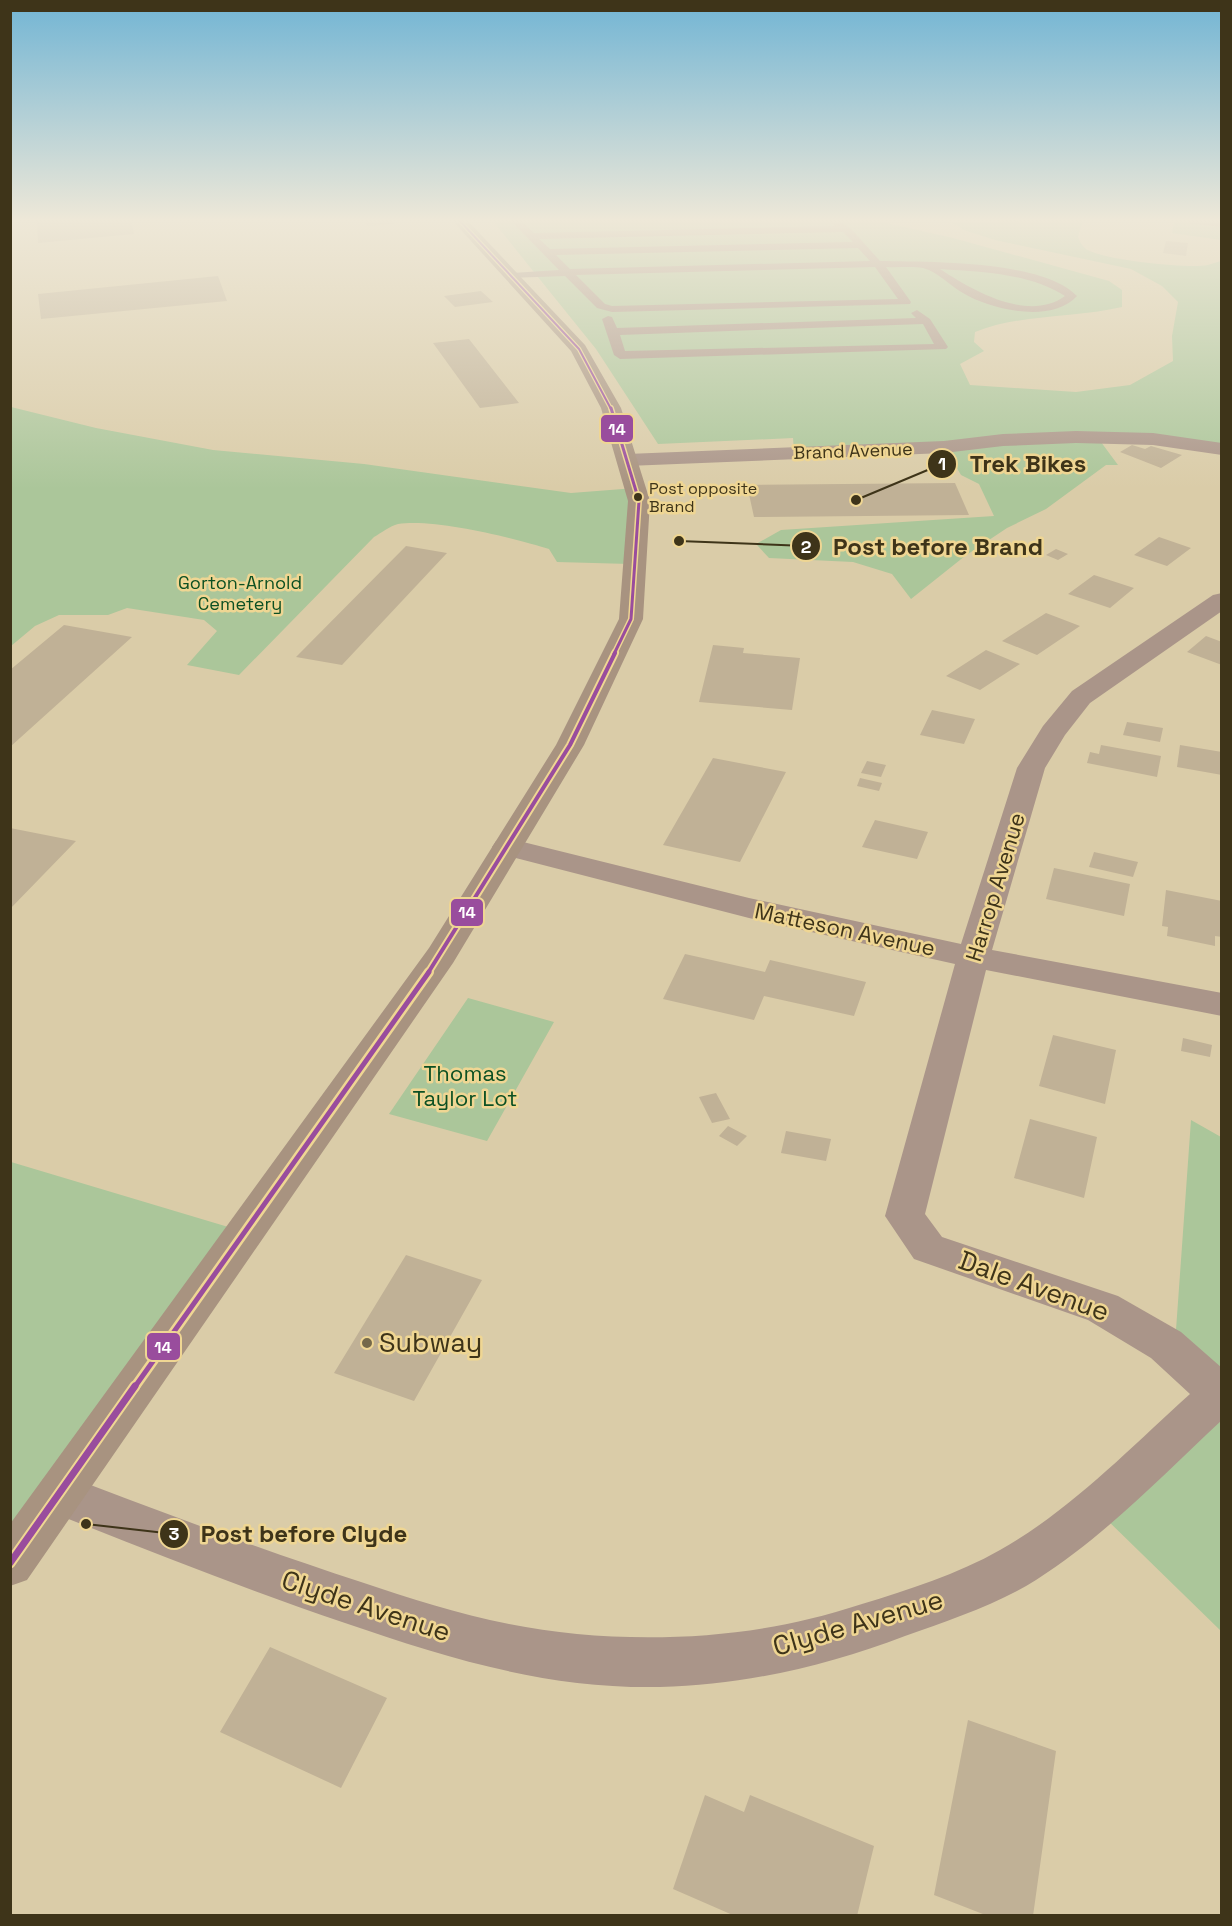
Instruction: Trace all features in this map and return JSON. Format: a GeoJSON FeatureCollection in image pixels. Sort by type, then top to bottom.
{"type":"FeatureCollection","features":[{"type":"Feature","properties":{"kind":"main road"},"geometry":{"type":"LineString","coordinates":[[10,1564],[441,955],[570,745],[631,619],[639,501],[611,408],[579,349],[543,310]]}},
{"type":"Feature","properties":{"kind":"street","name":"Brand Avenue"},"geometry":{"type":"LineString","coordinates":[[627,460],[922,448],[1003,440],[1076,437],[1153,439],[1221,449]]}},
{"type":"Feature","properties":{"kind":"street","name":"Harrop Avenue"},"geometry":{"type":"LineString","coordinates":[[928,1248],[905,1216],[973,957],[1032,768],[1053,732],[1081,697],[1221,600]]}},
{"type":"Feature","properties":{"kind":"street","name":"Matteson Avenue"},"geometry":{"type":"LineString","coordinates":[[507,847],[750,908],[973,957],[1221,1005]]}},
{"type":"Feature","properties":{"kind":"street","name":"Dale Avenue"},"geometry":{"type":"LineString","coordinates":[[928,1248],[1103,1308],[1166,1345],[1220,1393]]}},
{"type":"Feature","properties":{"kind":"street","name":"Clyde Avenue"},"geometry":{"type":"LineString","coordinates":[[59,1494],[263,1573],[438,1631],[510,1649],[587,1659],[660,1662],[737,1656],[808,1644],[880,1622],[951,1596],[1016,1566],[1074,1527],[1220,1393]]}},
{"type":"Feature","properties":{"kind":"lane"},"geometry":{"type":"LineString","coordinates":[[603,310],[620,355],[942,347],[926,321],[914,310]]}},
{"type":"Feature","properties":{"kind":"lane"},"geometry":{"type":"LineString","coordinates":[[613,332],[926,321]]}},
{"type":"Feature","properties":{"kind":"green space"},"geometry":{"type":"Polygon","coordinates":[[[564,310],[1105,310],[1010,322],[975,332],[974,342],[984,351],[960,364],[970,385],[1076,392],[1130,385],[1173,361],[1172,336],[1177,310],[1221,310],[1221,449],[1098,438],[1118,465],[1106,465],[1046,509],[1007,528],[965,556],[911,599],[892,574],[853,562],[769,558],[756,544],[781,530],[994,516],[979,484],[961,475],[945,448],[794,452],[793,438],[658,444],[596,349],[564,310]]]}},
{"type":"Feature","properties":{"kind":"green space","name":"Gorton-Arnold Cemetery"},"geometry":{"type":"Polygon","coordinates":[[[11,407],[96,428],[213,450],[364,464],[571,493],[636,488],[630,564],[557,562],[549,549],[516,540],[452,526],[398,524],[374,537],[239,675],[187,665],[217,631],[204,620],[127,608],[108,615],[59,615],[35,626],[11,646],[11,407]]]}},
{"type":"Feature","properties":{"kind":"green space","name":"Thomas Taylor Lot"},"geometry":{"type":"Polygon","coordinates":[[[468,998],[554,1022],[487,1141],[389,1114],[468,998]]]}},
{"type":"Feature","properties":{"kind":"green space"},"geometry":{"type":"Polygon","coordinates":[[[1191,1120],[1221,1137],[1221,1631],[1101,1514],[1220,1388],[1176,1330],[1191,1120]]]}},
{"type":"Feature","properties":{"kind":"green space"},"geometry":{"type":"Polygon","coordinates":[[[11,1162],[245,1232],[11,1576],[11,1162]]]}},
{"type":"Feature","properties":{"kind":"building"},"geometry":{"type":"Polygon","coordinates":[[[40,310],[135,310],[41,319],[40,310]]]}},
{"type":"Feature","properties":{"kind":"building"},"geometry":{"type":"Polygon","coordinates":[[[469,339],[519,403],[480,408],[433,343],[469,339]]]}},
{"type":"Feature","properties":{"kind":"building"},"geometry":{"type":"Polygon","coordinates":[[[1132,445],[1145,449],[1151,446],[1182,455],[1161,468],[1120,452],[1132,445]]]}},
{"type":"Feature","properties":{"kind":"building"},"geometry":{"type":"Polygon","coordinates":[[[955,483],[969,515],[754,517],[747,485],[955,483]]]}},
{"type":"Feature","properties":{"kind":"building"},"geometry":{"type":"Polygon","coordinates":[[[1159,537],[1191,548],[1167,566],[1134,555],[1159,537]]]}},
{"type":"Feature","properties":{"kind":"building"},"geometry":{"type":"Polygon","coordinates":[[[406,546],[447,553],[342,665],[296,657],[406,546]]]}},
{"type":"Feature","properties":{"kind":"building"},"geometry":{"type":"Polygon","coordinates":[[[1056,549],[1068,554],[1058,560],[1046,555],[1056,549]]]}},
{"type":"Feature","properties":{"kind":"building"},"geometry":{"type":"Polygon","coordinates":[[[1094,575],[1134,588],[1110,608],[1068,594],[1094,575]]]}},
{"type":"Feature","properties":{"kind":"building"},"geometry":{"type":"Polygon","coordinates":[[[1046,613],[1080,626],[1037,655],[1002,641],[1046,613]]]}},
{"type":"Feature","properties":{"kind":"building"},"geometry":{"type":"Polygon","coordinates":[[[64,625],[132,637],[10,747],[10,670],[64,625]]]}},
{"type":"Feature","properties":{"kind":"building"},"geometry":{"type":"Polygon","coordinates":[[[1206,636],[1222,642],[1222,665],[1187,652],[1206,636]]]}},
{"type":"Feature","properties":{"kind":"building"},"geometry":{"type":"Polygon","coordinates":[[[713,645],[744,648],[743,653],[800,658],[792,710],[699,702],[713,645]]]}},
{"type":"Feature","properties":{"kind":"building"},"geometry":{"type":"Polygon","coordinates":[[[986,650],[1020,664],[980,690],[946,676],[986,650]]]}},
{"type":"Feature","properties":{"kind":"building"},"geometry":{"type":"Polygon","coordinates":[[[932,710],[975,719],[964,744],[920,735],[932,710]]]}},
{"type":"Feature","properties":{"kind":"building"},"geometry":{"type":"Polygon","coordinates":[[[1127,722],[1163,728],[1160,742],[1123,735],[1127,722]]]}},
{"type":"Feature","properties":{"kind":"building"},"geometry":{"type":"Polygon","coordinates":[[[1101,745],[1161,756],[1157,777],[1087,763],[1090,752],[1099,754],[1101,745]]]}},
{"type":"Feature","properties":{"kind":"building"},"geometry":{"type":"Polygon","coordinates":[[[1180,745],[1222,752],[1222,775],[1177,767],[1180,745]]]}},
{"type":"Feature","properties":{"kind":"building"},"geometry":{"type":"Polygon","coordinates":[[[713,758],[786,772],[740,862],[663,845],[713,758]]]}},
{"type":"Feature","properties":{"kind":"building"},"geometry":{"type":"Polygon","coordinates":[[[867,761],[886,765],[881,777],[861,773],[867,761]]]}},
{"type":"Feature","properties":{"kind":"building"},"geometry":{"type":"Polygon","coordinates":[[[860,778],[882,783],[879,791],[857,786],[860,778]]]}},
{"type":"Feature","properties":{"kind":"building"},"geometry":{"type":"Polygon","coordinates":[[[875,820],[928,832],[917,859],[862,847],[875,820]]]}},
{"type":"Feature","properties":{"kind":"building"},"geometry":{"type":"Polygon","coordinates":[[[10,828],[76,841],[10,909],[10,828]]]}},
{"type":"Feature","properties":{"kind":"building"},"geometry":{"type":"Polygon","coordinates":[[[1094,852],[1138,862],[1133,877],[1089,867],[1094,852]]]}},
{"type":"Feature","properties":{"kind":"building"},"geometry":{"type":"Polygon","coordinates":[[[1054,868],[1130,884],[1124,916],[1046,899],[1054,868]]]}},
{"type":"Feature","properties":{"kind":"building"},"geometry":{"type":"Polygon","coordinates":[[[1166,890],[1222,901],[1222,937],[1215,936],[1215,946],[1167,936],[1168,927],[1162,926],[1166,890]]]}},
{"type":"Feature","properties":{"kind":"building"},"geometry":{"type":"Polygon","coordinates":[[[685,954],[765,972],[770,960],[866,982],[854,1016],[764,996],[754,1020],[663,999],[685,954]]]}},
{"type":"Feature","properties":{"kind":"building"},"geometry":{"type":"Polygon","coordinates":[[[1053,1035],[1116,1050],[1105,1104],[1039,1086],[1053,1035]]]}},
{"type":"Feature","properties":{"kind":"building"},"geometry":{"type":"Polygon","coordinates":[[[1183,1038],[1212,1045],[1210,1057],[1181,1051],[1183,1038]]]}},
{"type":"Feature","properties":{"kind":"building"},"geometry":{"type":"Polygon","coordinates":[[[716,1093],[730,1119],[712,1123],[699,1097],[716,1093]]]}},
{"type":"Feature","properties":{"kind":"building"},"geometry":{"type":"Polygon","coordinates":[[[1030,1119],[1097,1137],[1084,1198],[1014,1178],[1030,1119]]]}},
{"type":"Feature","properties":{"kind":"building"},"geometry":{"type":"Polygon","coordinates":[[[728,1126],[747,1136],[737,1146],[719,1136],[728,1126]]]}},
{"type":"Feature","properties":{"kind":"building"},"geometry":{"type":"Polygon","coordinates":[[[786,1131],[831,1139],[826,1161],[781,1153],[786,1131]]]}},
{"type":"Feature","properties":{"kind":"building"},"geometry":{"type":"Polygon","coordinates":[[[406,1255],[482,1280],[414,1401],[334,1373],[406,1255]]]}},
{"type":"Feature","properties":{"kind":"building"},"geometry":{"type":"Polygon","coordinates":[[[270,1647],[387,1698],[341,1788],[220,1732],[270,1647]]]}},
{"type":"Feature","properties":{"kind":"building"},"geometry":{"type":"Polygon","coordinates":[[[968,1720],[1056,1751],[1033,1916],[988,1916],[934,1895],[968,1720]]]}},
{"type":"Feature","properties":{"kind":"building"},"geometry":{"type":"Polygon","coordinates":[[[705,1795],[744,1812],[750,1795],[874,1846],[857,1916],[735,1916],[673,1889],[705,1795]]]}},
{"type":"Feature","properties":{"kind":"transit line","name":"14"},"geometry":{"type":"LineString","coordinates":[[10,1563],[441,955],[570,745],[631,619],[639,501],[611,408],[579,349],[543,310]]}},
{"type":"Feature","properties":{"kind":"place","name":"Post opposite Brand"},"geometry":{"type":"Point","coordinates":[638,497]}},
{"type":"Feature","properties":{"kind":"place","name":"Trek Bikes"},"geometry":{"type":"Point","coordinates":[856,500]}},
{"type":"Feature","properties":{"kind":"place","name":"Post before Brand"},"geometry":{"type":"Point","coordinates":[679,541]}},
{"type":"Feature","properties":{"kind":"place","name":"Subway"},"geometry":{"type":"Point","coordinates":[367,1343]}},
{"type":"Feature","properties":{"kind":"place","name":"Post before Clyde"},"geometry":{"type":"Point","coordinates":[86,1524]}}]}
